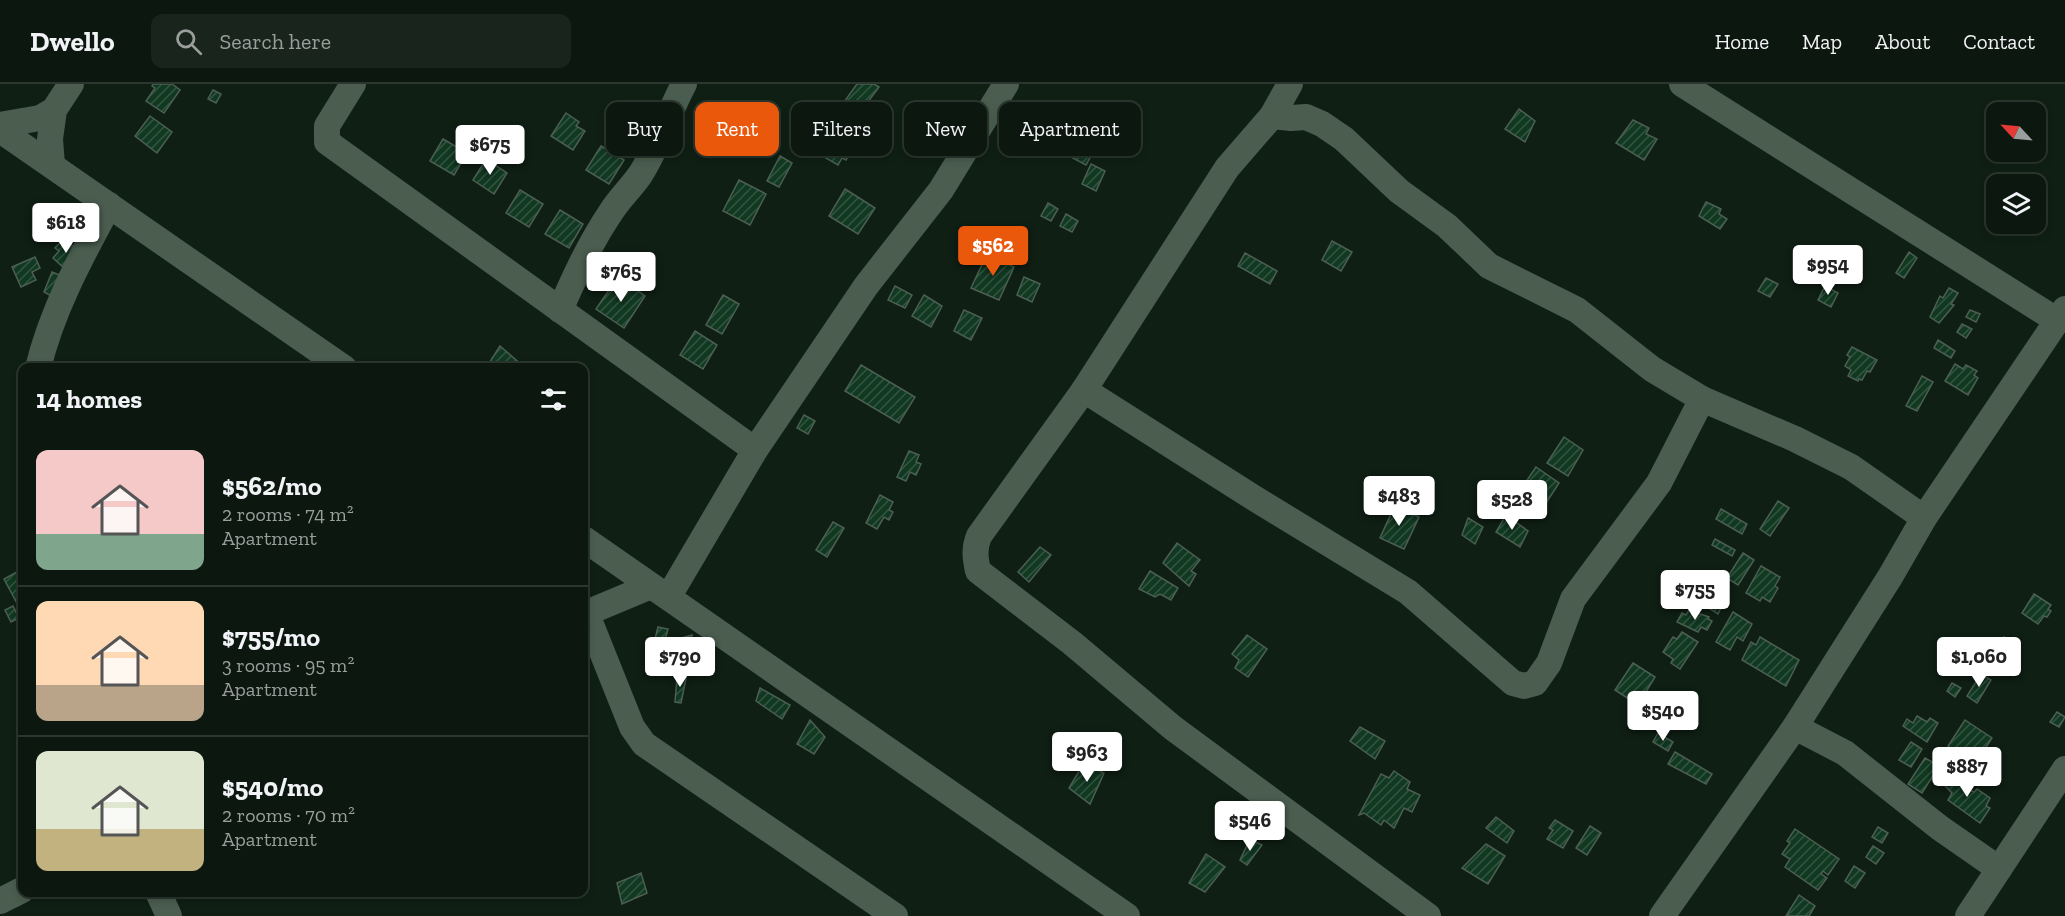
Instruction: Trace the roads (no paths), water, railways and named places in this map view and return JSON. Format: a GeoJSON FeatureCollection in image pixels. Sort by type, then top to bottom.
{"type":"FeatureCollection","features":[{"type":"Feature","properties":{"kind":"street"},"geometry":{"type":"LineString","coordinates":[[52,165],[50,139],[54,110],[71,84]]}},
{"type":"Feature","properties":{"kind":"street"},"geometry":{"type":"LineString","coordinates":[[353,84],[327,126],[327,142],[755,450]]}},
{"type":"Feature","properties":{"kind":"street"},"geometry":{"type":"LineString","coordinates":[[560,310],[591,243],[612,209],[639,177],[658,143],[668,114],[684,84]]}},
{"type":"Feature","properties":{"kind":"street"},"geometry":{"type":"LineString","coordinates":[[588,612],[660,591],[866,286],[941,190],[1006,84]]}},
{"type":"Feature","properties":{"kind":"street"},"geometry":{"type":"LineString","coordinates":[[1290,84],[1272,116],[1227,168],[1084,390],[979,536],[975,548],[978,571],[1072,643],[1173,728],[1428,916]]}},
{"type":"Feature","properties":{"kind":"street"},"geometry":{"type":"LineString","coordinates":[[1662,916],[1795,727],[1890,578],[1924,518],[2061,315],[1682,84]]}},
{"type":"Feature","properties":{"kind":"street"},"geometry":{"type":"LineString","coordinates":[[0,125],[40,118],[54,110]]}},
{"type":"Feature","properties":{"kind":"street"},"geometry":{"type":"LineString","coordinates":[[1272,116],[1306,117],[1344,139],[1399,191],[1446,226],[1489,266],[1577,310],[1652,369],[1702,399],[1795,439],[1851,467],[1924,518]]}},
{"type":"Feature","properties":{"kind":"street"},"geometry":{"type":"LineString","coordinates":[[0,130],[337,363]]}},
{"type":"Feature","properties":{"kind":"street"},"geometry":{"type":"LineString","coordinates":[[39,363],[43,346],[75,267],[109,205]]}},
{"type":"Feature","properties":{"kind":"street"},"geometry":{"type":"LineString","coordinates":[[1084,390],[1408,592],[1513,683],[1524,686],[1535,683],[1549,663],[1573,599],[1659,483],[1702,399]]}},
{"type":"Feature","properties":{"kind":"street"},"geometry":{"type":"LineString","coordinates":[[588,541],[1127,916]]}},
{"type":"Feature","properties":{"kind":"street"},"geometry":{"type":"LineString","coordinates":[[588,620],[632,727],[644,744],[882,913]]}},
{"type":"Feature","properties":{"kind":"street"},"geometry":{"type":"LineString","coordinates":[[1795,727],[1845,753],[1940,828],[1999,869]]}},
{"type":"Feature","properties":{"kind":"street"},"geometry":{"type":"LineString","coordinates":[[1968,916],[2065,769]]}},
{"type":"Feature","properties":{"kind":"street"},"geometry":{"type":"LineString","coordinates":[[0,901],[18,893]]}},
{"type":"Feature","properties":{"kind":"street"},"geometry":{"type":"LineString","coordinates":[[160,897],[169,916]]}}]}
